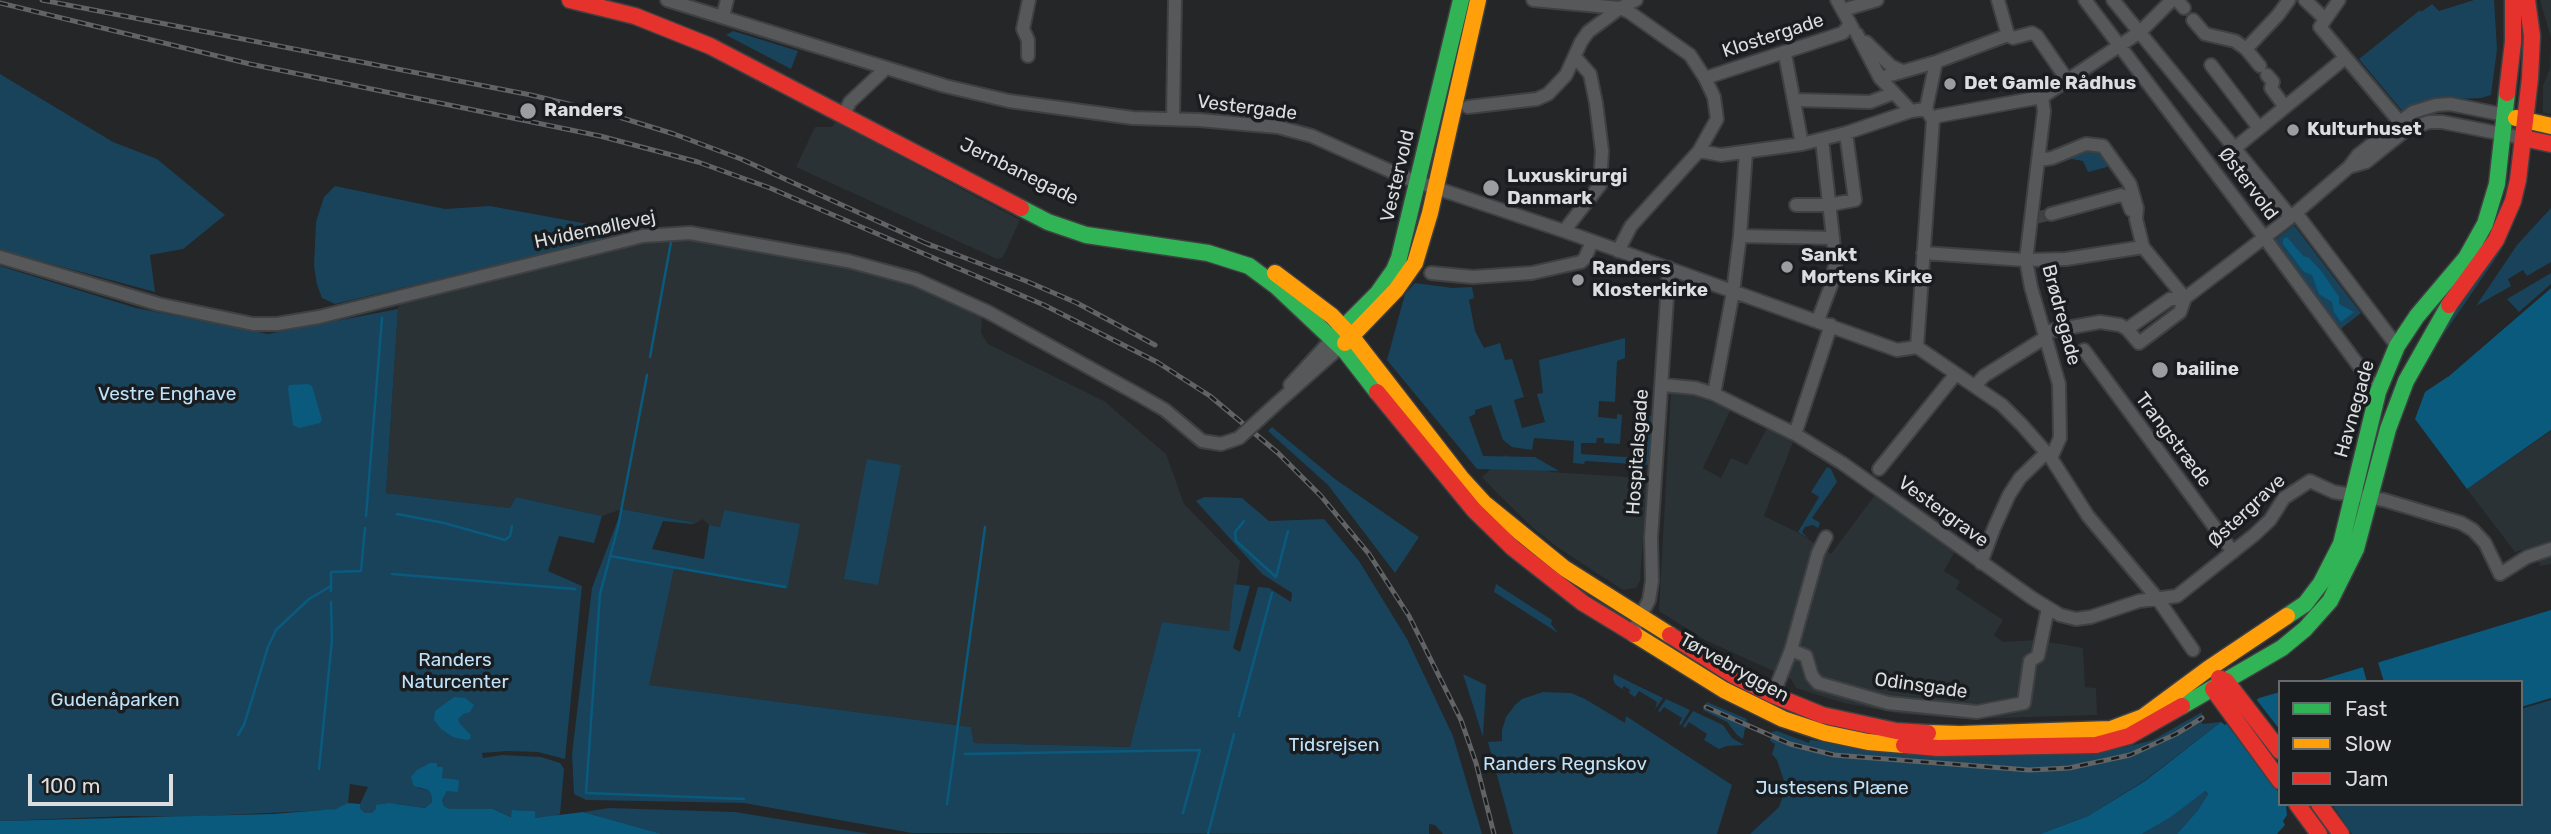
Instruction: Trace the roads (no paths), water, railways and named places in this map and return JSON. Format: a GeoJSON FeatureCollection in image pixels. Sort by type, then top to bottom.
{"type":"FeatureCollection","features":[{"type":"Feature","properties":{"kind":"main road"},"geometry":{"type":"LineString","coordinates":[[570,0],[645,20],[708,41]]}},
{"type":"Feature","properties":{"kind":"main road"},"geometry":{"type":"LineString","coordinates":[[607,0],[659,16],[708,41]]}},
{"type":"Feature","properties":{"kind":"main road","name":"Vestervold"},"geometry":{"type":"LineString","coordinates":[[1342,338],[1394,270],[1405,239],[1461,0]]}},
{"type":"Feature","properties":{"kind":"main road","name":"Vestervold"},"geometry":{"type":"LineString","coordinates":[[1342,338],[1402,283],[1415,262],[1436,188],[1478,0]]}},
{"type":"Feature","properties":{"kind":"main road","name":"Havnegade"},"geometry":{"type":"LineString","coordinates":[[2199,679],[2208,669],[2305,604],[2321,583],[2341,544],[2378,392],[2397,346],[2417,316],[2466,258],[2485,224],[2497,184],[2513,42],[2512,0]]}},
{"type":"Feature","properties":{"kind":"main road","name":"Havnegade"},"geometry":{"type":"LineString","coordinates":[[2218,682],[2288,643],[2314,620],[2330,601],[2357,549],[2388,429],[2406,381],[2445,310],[2496,240],[2509,214],[2518,180],[2532,50],[2527,0]]}},
{"type":"Feature","properties":{"kind":"main road","name":"Jernbanegade"},"geometry":{"type":"LineString","coordinates":[[708,41],[1030,205],[1068,221],[1111,232],[1209,244],[1238,252],[1283,279],[1342,338]]}},
{"type":"Feature","properties":{"kind":"main road"},"geometry":{"type":"LineString","coordinates":[[2505,115],[2551,126]]}},
{"type":"Feature","properties":{"kind":"main road"},"geometry":{"type":"LineString","coordinates":[[2523,138],[2551,144]]}},
{"type":"Feature","properties":{"kind":"main road","name":"Tørvebryggen"},"geometry":{"type":"LineString","coordinates":[[1342,338],[1484,503],[1563,568],[1733,675],[1822,715],[1896,731],[1959,734],[2110,729],[2143,717],[2199,679]]}},
{"type":"Feature","properties":{"kind":"main road","name":"Tørvebryggen"},"geometry":{"type":"LineString","coordinates":[[1342,338],[1474,510],[1513,548],[1583,603],[1724,690],[1765,712],[1825,733],[1895,746],[1949,748],[2108,743],[2147,727],[2218,682]]}},
{"type":"Feature","properties":{"kind":"main road"},"geometry":{"type":"LineString","coordinates":[[2278,778],[2232,717],[2218,682],[2225,668],[2279,628],[2305,604]]}},
{"type":"Feature","properties":{"kind":"main road"},"geometry":{"type":"LineString","coordinates":[[2199,679],[2218,682],[2246,706],[2278,748]]}},
{"type":"Feature","properties":{"kind":"main road"},"geometry":{"type":"LineString","coordinates":[[2298,806],[2319,834]]}},
{"type":"Feature","properties":{"kind":"main road"},"geometry":{"type":"LineString","coordinates":[[2320,806],[2341,834]]}},
{"type":"Feature","properties":{"kind":"street","name":"Vestergade"},"geometry":{"type":"LineString","coordinates":[[667,0],[945,86],[1055,109],[1133,118],[1278,127],[1317,138],[1418,182],[1818,320],[1897,350],[1917,347]]}},
{"type":"Feature","properties":{"kind":"street"},"geometry":{"type":"LineString","coordinates":[[723,16],[727,0]]}},
{"type":"Feature","properties":{"kind":"street"},"geometry":{"type":"LineString","coordinates":[[1028,56],[1028,40],[1023,29],[1029,0]]}},
{"type":"Feature","properties":{"kind":"street"},"geometry":{"type":"LineString","coordinates":[[1173,119],[1175,0]]}},
{"type":"Feature","properties":{"kind":"street"},"geometry":{"type":"LineString","coordinates":[[1533,0],[1596,3],[1629,12],[1690,55],[1714,97],[1717,119],[1699,151],[1632,226],[1618,251]]}},
{"type":"Feature","properties":{"kind":"street"},"geometry":{"type":"LineString","coordinates":[[1468,107],[1537,99],[1548,94],[1566,75],[1588,32],[1620,8],[1636,0]]}},
{"type":"Feature","properties":{"kind":"street"},"geometry":{"type":"LineString","coordinates":[[1877,0],[1840,5],[1880,78],[1911,111]]}},
{"type":"Feature","properties":{"kind":"street"},"geometry":{"type":"LineString","coordinates":[[1998,0],[2008,35],[2013,38],[2032,33],[2037,36],[2068,81]]}},
{"type":"Feature","properties":{"kind":"street","name":"Østervold"},"geometry":{"type":"LineString","coordinates":[[2085,0],[2378,392]]}},
{"type":"Feature","properties":{"kind":"street","name":"Østervold"},"geometry":{"type":"LineString","coordinates":[[2113,0],[2293,215],[2397,346]]}},
{"type":"Feature","properties":{"kind":"street"},"geometry":{"type":"LineString","coordinates":[[2246,49],[2289,0]]}},
{"type":"Feature","properties":{"kind":"street"},"geometry":{"type":"LineString","coordinates":[[2305,0],[2325,19]]}},
{"type":"Feature","properties":{"kind":"street"},"geometry":{"type":"LineString","coordinates":[[2339,0],[2319,27],[2403,125]]}},
{"type":"Feature","properties":{"kind":"street"},"geometry":{"type":"LineString","coordinates":[[1699,151],[1721,155],[1802,144],[1846,133],[1911,111],[1938,116],[2042,97],[2120,46],[2177,3]]}},
{"type":"Feature","properties":{"kind":"street"},"geometry":{"type":"LineString","coordinates":[[2193,20],[2205,34],[2235,41],[2246,49],[2273,82],[2271,88],[2285,107]]}},
{"type":"Feature","properties":{"kind":"street"},"geometry":{"type":"LineString","coordinates":[[1853,29],[1891,66],[1902,71]]}},
{"type":"Feature","properties":{"kind":"street","name":"Klostergade"},"geometry":{"type":"LineString","coordinates":[[1705,78],[1785,54],[1853,29]]}},
{"type":"Feature","properties":{"kind":"street"},"geometry":{"type":"LineString","coordinates":[[1880,78],[1936,62],[2008,35]]}},
{"type":"Feature","properties":{"kind":"street"},"geometry":{"type":"LineString","coordinates":[[1785,54],[1802,144]]}},
{"type":"Feature","properties":{"kind":"street"},"geometry":{"type":"LineString","coordinates":[[1564,231],[1600,185],[1601,174],[1602,151],[1590,74],[1575,57]]}},
{"type":"Feature","properties":{"kind":"street"},"geometry":{"type":"LineString","coordinates":[[2235,148],[2348,61]]}},
{"type":"Feature","properties":{"kind":"street"},"geometry":{"type":"LineString","coordinates":[[1936,62],[1930,115],[1917,347],[2002,405],[2049,456],[2088,516],[2157,598],[2193,650]]}},
{"type":"Feature","properties":{"kind":"street"},"geometry":{"type":"LineString","coordinates":[[2210,65],[2259,128]]}},
{"type":"Feature","properties":{"kind":"street"},"geometry":{"type":"LineString","coordinates":[[845,112],[850,102],[883,68]]}},
{"type":"Feature","properties":{"kind":"street"},"geometry":{"type":"LineString","coordinates":[[1795,100],[1870,102],[1894,93]]}},
{"type":"Feature","properties":{"kind":"street","name":"Brødregade"},"geometry":{"type":"LineString","coordinates":[[2042,97],[2044,111],[2026,260],[2031,287],[2056,368],[2061,405],[2060,438],[2049,456]]}},
{"type":"Feature","properties":{"kind":"street"},"geometry":{"type":"LineString","coordinates":[[1975,386],[1984,376],[2045,334],[2100,322],[2120,325],[2139,343],[2180,312],[2185,298],[2293,215],[2349,167],[2358,155],[2403,125],[2413,111],[2450,104],[2505,115]]}},
{"type":"Feature","properties":{"kind":"street"},"geometry":{"type":"LineString","coordinates":[[2403,125],[2442,122],[2523,138]]}},
{"type":"Feature","properties":{"kind":"street"},"geometry":{"type":"LineString","coordinates":[[1797,205],[1828,205],[1855,200],[1846,133]]}},
{"type":"Feature","properties":{"kind":"street"},"geometry":{"type":"LineString","coordinates":[[1818,320],[1832,283],[1835,265],[1822,140]]}},
{"type":"Feature","properties":{"kind":"street"},"geometry":{"type":"LineString","coordinates":[[2039,160],[2052,158],[2086,144],[2103,146],[2130,184],[2137,208],[2136,219]]}},
{"type":"Feature","properties":{"kind":"street"},"geometry":{"type":"LineString","coordinates":[[1714,394],[1733,292],[1746,152]]}},
{"type":"Feature","properties":{"kind":"street"},"geometry":{"type":"LineString","coordinates":[[2051,214],[2121,195],[2126,197],[2136,219],[2143,247],[2185,298]]}},
{"type":"Feature","properties":{"kind":"street","name":"Hvidemøllevej"},"geometry":{"type":"LineString","coordinates":[[0,257],[158,304],[253,324],[277,324],[319,317],[643,236],[690,233],[848,261],[915,279],[988,312],[1139,395],[1165,410],[1202,441],[1221,444],[1239,438],[1276,404],[1288,387],[1342,338]]}},
{"type":"Feature","properties":{"kind":"street"},"geometry":{"type":"LineString","coordinates":[[1740,236],[1833,238]]}},
{"type":"Feature","properties":{"kind":"street"},"geometry":{"type":"LineString","coordinates":[[1431,273],[1473,277],[1532,273],[1581,262],[1592,242]]}},
{"type":"Feature","properties":{"kind":"street"},"geometry":{"type":"LineString","coordinates":[[1923,253],[2026,260],[2066,259],[2143,247]]}},
{"type":"Feature","properties":{"kind":"street","name":"Hospitalsgade"},"geometry":{"type":"LineString","coordinates":[[1632,633],[1649,600],[1652,581],[1651,538],[1669,268]]}},
{"type":"Feature","properties":{"kind":"street"},"geometry":{"type":"LineString","coordinates":[[2127,329],[2170,299],[2185,298]]}},
{"type":"Feature","properties":{"kind":"street"},"geometry":{"type":"LineString","coordinates":[[1795,434],[1831,326]]}},
{"type":"Feature","properties":{"kind":"street","name":"Trangstræde"},"geometry":{"type":"LineString","coordinates":[[2084,350],[2233,552]]}},
{"type":"Feature","properties":{"kind":"street"},"geometry":{"type":"LineString","coordinates":[[1874,477],[1955,375]]}},
{"type":"Feature","properties":{"kind":"street","name":"Vestergrave"},"geometry":{"type":"LineString","coordinates":[[1663,385],[1695,388],[1714,394],[1874,477],[1981,563],[2048,608],[2076,619],[2157,598]]}},
{"type":"Feature","properties":{"kind":"street"},"geometry":{"type":"LineString","coordinates":[[1981,563],[2009,495],[2021,478],[2049,456]]}},
{"type":"Feature","properties":{"kind":"street","name":"Østergrave"},"geometry":{"type":"LineString","coordinates":[[2157,598],[2176,596],[2265,525],[2284,498],[2311,481],[2334,492],[2384,500],[2461,523],[2473,530],[2485,543],[2500,574]]}},
{"type":"Feature","properties":{"kind":"street"},"geometry":{"type":"LineString","coordinates":[[1773,695],[1791,650],[1818,553],[1826,537]]}},
{"type":"Feature","properties":{"kind":"street"},"geometry":{"type":"LineString","coordinates":[[2500,574],[2526,557],[2551,549]]}},
{"type":"Feature","properties":{"kind":"street"},"geometry":{"type":"LineString","coordinates":[[2500,574],[2551,556]]}},
{"type":"Feature","properties":{"kind":"street","name":"Odinsgade"},"geometry":{"type":"LineString","coordinates":[[1791,650],[1806,656],[1812,677],[1818,683],[1877,701],[1977,712],[2024,703],[2030,661],[2038,656],[2048,608]]}},
{"type":"Feature","properties":{"kind":"waterway"},"geometry":{"type":"LineString","coordinates":[[650,357],[671,242]]}},
{"type":"Feature","properties":{"kind":"waterway"},"geometry":{"type":"LineString","coordinates":[[366,516],[382,318]]}},
{"type":"Feature","properties":{"kind":"waterway"},"geometry":{"type":"LineString","coordinates":[[647,375],[618,527],[600,594],[586,793],[744,799]]}},
{"type":"Feature","properties":{"kind":"waterway"},"geometry":{"type":"LineString","coordinates":[[397,514],[444,523],[505,540],[510,536],[512,526]]}},
{"type":"Feature","properties":{"kind":"waterway"},"geometry":{"type":"LineString","coordinates":[[1244,521],[1235,532],[1236,541],[1276,577],[1288,531]]}},
{"type":"Feature","properties":{"kind":"waterway"},"geometry":{"type":"LineString","coordinates":[[947,804],[985,527]]}},
{"type":"Feature","properties":{"kind":"waterway"},"geometry":{"type":"LineString","coordinates":[[331,591],[331,572],[361,571],[365,528]]}},
{"type":"Feature","properties":{"kind":"waterway"},"geometry":{"type":"LineString","coordinates":[[610,556],[785,587]]}},
{"type":"Feature","properties":{"kind":"waterway"},"geometry":{"type":"LineString","coordinates":[[392,574],[575,589]]}},
{"type":"Feature","properties":{"kind":"waterway"},"geometry":{"type":"LineString","coordinates":[[238,735],[244,725],[268,647],[276,630],[309,599],[331,586]]}},
{"type":"Feature","properties":{"kind":"waterway"},"geometry":{"type":"LineString","coordinates":[[1239,716],[1272,593]]}},
{"type":"Feature","properties":{"kind":"waterway"},"geometry":{"type":"LineString","coordinates":[[319,769],[332,640],[331,602]]}},
{"type":"Feature","properties":{"kind":"waterway"},"geometry":{"type":"LineString","coordinates":[[1208,834],[1234,734]]}},
{"type":"Feature","properties":{"kind":"waterway"},"geometry":{"type":"LineString","coordinates":[[965,754],[1200,750],[1183,813]]}},
{"type":"Feature","properties":{"kind":"tunnel"},"geometry":{"type":"LineString","coordinates":[[2036,218],[2051,214]]}},
{"type":"Feature","properties":{"kind":"railway"},"geometry":{"type":"LineString","coordinates":[[42,0],[531,95],[606,113],[741,159],[932,246]]}},
{"type":"Feature","properties":{"kind":"railway"},"geometry":{"type":"LineString","coordinates":[[0,3],[250,64],[600,136],[698,162],[770,188],[1044,305],[1157,362],[1210,396],[1278,453],[1321,496],[1369,554],[1409,616],[1461,720],[1476,763],[1494,834]]}},
{"type":"Feature","properties":{"kind":"railway"},"geometry":{"type":"LineString","coordinates":[[923,242],[1077,303],[1155,345]]}},
{"type":"Feature","properties":{"kind":"railway"},"geometry":{"type":"LineString","coordinates":[[1706,707],[1790,744],[1834,755],[2029,770],[2069,768],[2130,755],[2176,734],[2202,718]]}},
{"type":"Feature","properties":{"kind":"place","name":"Det Gamle Rådhus"},"geometry":{"type":"Point","coordinates":[1950,84]}},
{"type":"Feature","properties":{"kind":"place","name":"Randers"},"geometry":{"type":"Point","coordinates":[528,111]}},
{"type":"Feature","properties":{"kind":"place","name":"Kulturhuset"},"geometry":{"type":"Point","coordinates":[2293,130]}},
{"type":"Feature","properties":{"kind":"place","name":"Luxuskirurgi Danmark"},"geometry":{"type":"Point","coordinates":[1491,188]}},
{"type":"Feature","properties":{"kind":"place","name":"Sankt Mortens Kirke"},"geometry":{"type":"Point","coordinates":[1787,267]}},
{"type":"Feature","properties":{"kind":"place","name":"Randers Klosterkirke"},"geometry":{"type":"Point","coordinates":[1578,280]}},
{"type":"Feature","properties":{"kind":"place","name":"bailine"},"geometry":{"type":"Point","coordinates":[2160,370]}},
{"type":"Feature","properties":{"kind":"park label","name":"Vestre Enghave"},"geometry":{"type":"Point","coordinates":[167,395]}},
{"type":"Feature","properties":{"kind":"park label","name":"Randers Naturcenter"},"geometry":{"type":"Point","coordinates":[455,672]}},
{"type":"Feature","properties":{"kind":"park label","name":"Gudenåparken"},"geometry":{"type":"Point","coordinates":[115,701]}},
{"type":"Feature","properties":{"kind":"park label","name":"Tidsrejsen"},"geometry":{"type":"Point","coordinates":[1334,746]}},
{"type":"Feature","properties":{"kind":"park label","name":"Randers Regnskov"},"geometry":{"type":"Point","coordinates":[1565,765]}},
{"type":"Feature","properties":{"kind":"park label","name":"Justesens Plæne"},"geometry":{"type":"Point","coordinates":[1832,789]}}]}
